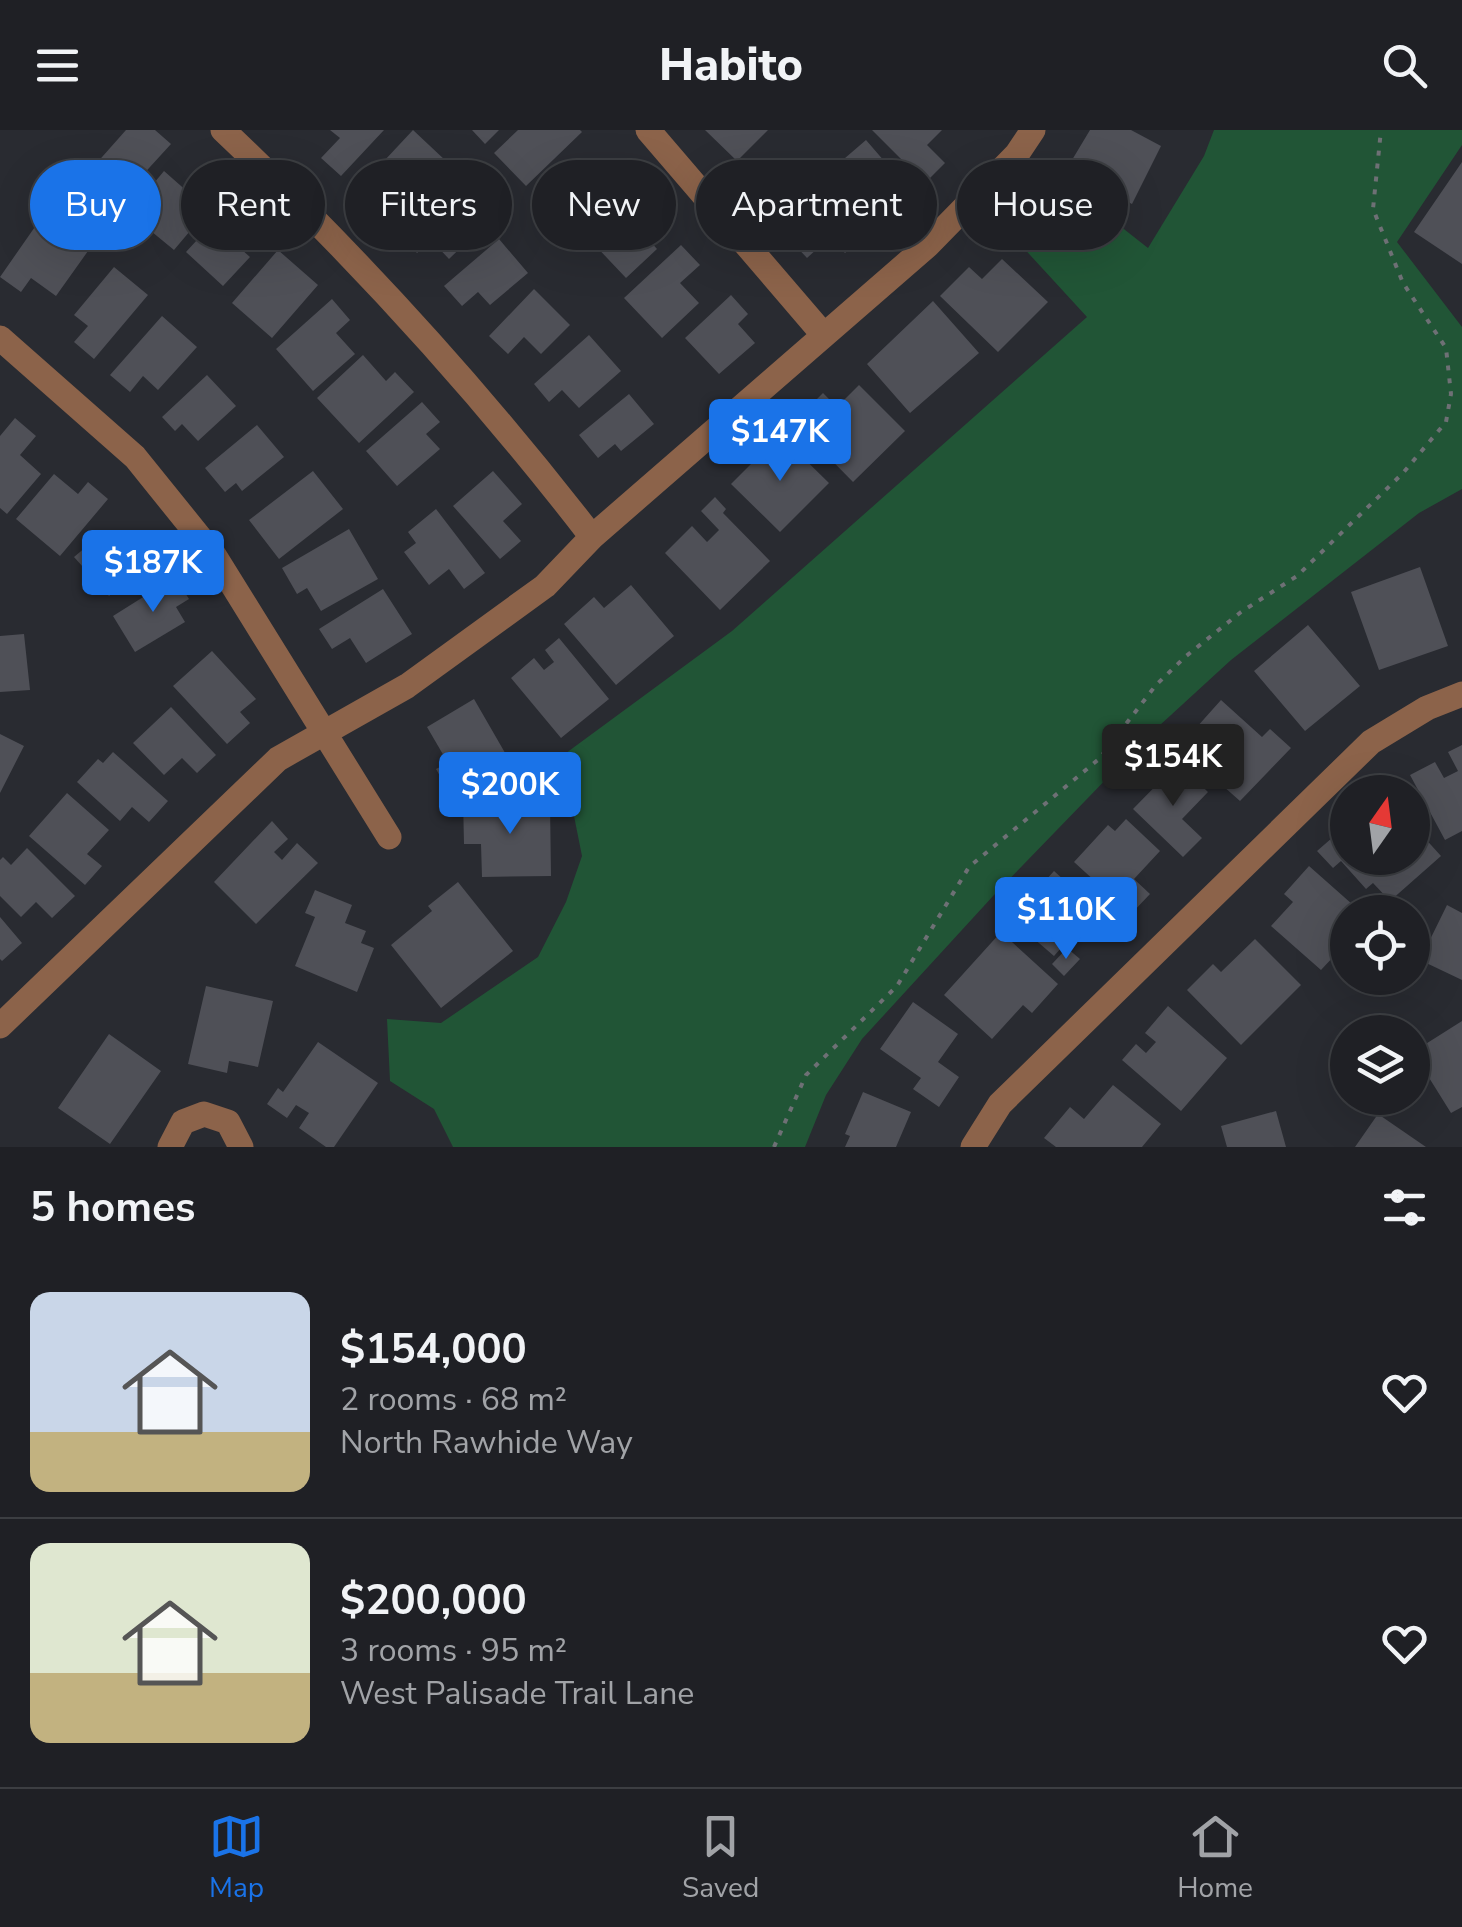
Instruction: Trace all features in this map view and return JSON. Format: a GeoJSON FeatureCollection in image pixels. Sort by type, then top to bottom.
{"type":"FeatureCollection","features":[{"type":"Feature","properties":{"kind":"street"},"geometry":{"type":"LineString","coordinates":[[223,130],[300,203],[541,470],[592,537]]}},
{"type":"Feature","properties":{"kind":"street"},"geometry":{"type":"LineString","coordinates":[[648,130],[822,333]]}},
{"type":"Feature","properties":{"kind":"street"},"geometry":{"type":"LineString","coordinates":[[0,1026],[278,759],[407,686],[545,586],[592,537],[822,333],[928,245],[1017,154],[1033,130]]}},
{"type":"Feature","properties":{"kind":"street"},"geometry":{"type":"LineString","coordinates":[[0,338],[135,457],[214,555],[389,838]]}},
{"type":"Feature","properties":{"kind":"street"},"geometry":{"type":"LineString","coordinates":[[973,1147],[1000,1104],[1371,742],[1427,708],[1462,694]]}},
{"type":"Feature","properties":{"kind":"street"},"geometry":{"type":"LineString","coordinates":[[170,1147],[183,1122],[204,1114],[228,1122],[241,1147]]}},
{"type":"Feature","properties":{"kind":"path"},"geometry":{"type":"LineString","coordinates":[[774,1147],[806,1075],[897,986],[969,866],[1098,759],[1156,684],[1185,658],[1240,612],[1297,576],[1403,473],[1446,422],[1451,394],[1446,348],[1403,284],[1373,209],[1381,130]]}},
{"type":"Feature","properties":{"kind":"green space"},"geometry":{"type":"Polygon","coordinates":[[[1214,130],[1462,130],[1462,145],[1397,242],[1462,327],[1462,489],[1419,513],[1231,660],[1147,737],[862,1039],[826,1095],[805,1147],[453,1147],[434,1109],[390,1081],[387,1019],[441,1023],[538,957],[566,902],[582,856],[562,756],[732,631],[1087,317],[1025,250],[1128,250],[1128,232],[1148,248],[1204,156],[1214,130]]]}},
{"type":"Feature","properties":{"kind":"building"},"geometry":{"type":"Polygon","coordinates":[[[126,130],[155,130],[171,144],[156,160],[99,160],[126,130]]]}},
{"type":"Feature","properties":{"kind":"building"},"geometry":{"type":"Polygon","coordinates":[[[330,130],[384,130],[356,160],[345,160],[341,176],[321,158],[340,138],[330,130]]]}},
{"type":"Feature","properties":{"kind":"building"},"geometry":{"type":"Polygon","coordinates":[[[413,130],[445,160],[385,160],[413,130]]]}},
{"type":"Feature","properties":{"kind":"building"},"geometry":{"type":"Polygon","coordinates":[[[472,130],[499,130],[485,144],[472,130]]]}},
{"type":"Feature","properties":{"kind":"building"},"geometry":{"type":"Polygon","coordinates":[[[518,130],[582,132],[553,160],[532,160],[532,180],[526,186],[512,172],[512,160],[501,160],[494,153],[518,130]]]}},
{"type":"Feature","properties":{"kind":"building"},"geometry":{"type":"Polygon","coordinates":[[[705,130],[768,130],[738,160],[705,130]]]}},
{"type":"Feature","properties":{"kind":"building"},"geometry":{"type":"Polygon","coordinates":[[[872,130],[942,130],[927,145],[945,163],[937,171],[937,160],[902,160],[872,130]]]}},
{"type":"Feature","properties":{"kind":"building"},"geometry":{"type":"Polygon","coordinates":[[[1090,130],[1131,130],[1161,146],[1132,204],[1128,202],[1128,160],[1072,160],[1090,130]]]}},
{"type":"Feature","properties":{"kind":"building"},"geometry":{"type":"Polygon","coordinates":[[[866,140],[883,160],[843,160],[866,140]]]}},
{"type":"Feature","properties":{"kind":"building"},"geometry":{"type":"Polygon","coordinates":[[[1462,162],[1462,264],[1414,232],[1462,162]]]}},
{"type":"Feature","properties":{"kind":"building"},"geometry":{"type":"Polygon","coordinates":[[[164,171],[181,186],[181,242],[174,250],[161,239],[164,171]]]}},
{"type":"Feature","properties":{"kind":"building"},"geometry":{"type":"Polygon","coordinates":[[[30,234],[30,250],[89,250],[56,296],[31,278],[21,292],[0,277],[30,234]]]}},
{"type":"Feature","properties":{"kind":"building"},"geometry":{"type":"Polygon","coordinates":[[[681,245],[700,265],[680,283],[699,303],[662,338],[624,298],[681,245]]]}},
{"type":"Feature","properties":{"kind":"building"},"geometry":{"type":"Polygon","coordinates":[[[242,250],[250,257],[223,286],[186,252],[242,250]]]}},
{"type":"Feature","properties":{"kind":"building"},"geometry":{"type":"Polygon","coordinates":[[[278,250],[318,285],[272,338],[232,303],[278,250]]]}},
{"type":"Feature","properties":{"kind":"building"},"geometry":{"type":"Polygon","coordinates":[[[440,250],[458,250],[449,259],[440,250]]]}},
{"type":"Feature","properties":{"kind":"building"},"geometry":{"type":"Polygon","coordinates":[[[486,250],[508,250],[528,273],[490,305],[478,292],[462,306],[444,286],[486,250]]]}},
{"type":"Feature","properties":{"kind":"building"},"geometry":{"type":"Polygon","coordinates":[[[600,250],[656,250],[626,278],[600,250]]]}},
{"type":"Feature","properties":{"kind":"building"},"geometry":{"type":"Polygon","coordinates":[[[800,250],[816,250],[807,258],[800,250]]]}},
{"type":"Feature","properties":{"kind":"building"},"geometry":{"type":"Polygon","coordinates":[[[1002,259],[1048,302],[998,352],[940,296],[969,267],[982,279],[1002,259]]]}},
{"type":"Feature","properties":{"kind":"building"},"geometry":{"type":"Polygon","coordinates":[[[114,267],[148,295],[94,359],[74,342],[88,326],[74,315],[114,267]]]}},
{"type":"Feature","properties":{"kind":"building"},"geometry":{"type":"Polygon","coordinates":[[[534,289],[570,325],[541,354],[524,337],[508,354],[489,336],[534,289]]]}},
{"type":"Feature","properties":{"kind":"building"},"geometry":{"type":"Polygon","coordinates":[[[731,295],[748,314],[738,324],[755,343],[719,374],[685,338],[731,295]]]}},
{"type":"Feature","properties":{"kind":"building"},"geometry":{"type":"Polygon","coordinates":[[[332,299],[350,320],[336,333],[355,354],[313,391],[276,349],[332,299]]]}},
{"type":"Feature","properties":{"kind":"building"},"geometry":{"type":"Polygon","coordinates":[[[933,301],[979,353],[910,413],[867,364],[933,301]]]}},
{"type":"Feature","properties":{"kind":"building"},"geometry":{"type":"Polygon","coordinates":[[[162,316],[197,347],[158,390],[143,376],[130,392],[110,375],[162,316]]]}},
{"type":"Feature","properties":{"kind":"building"},"geometry":{"type":"Polygon","coordinates":[[[589,335],[621,371],[579,408],[562,390],[549,402],[534,384],[589,335]]]}},
{"type":"Feature","properties":{"kind":"building"},"geometry":{"type":"Polygon","coordinates":[[[363,355],[386,381],[395,372],[414,392],[359,443],[317,398],[363,355]]]}},
{"type":"Feature","properties":{"kind":"building"},"geometry":{"type":"Polygon","coordinates":[[[207,375],[236,406],[198,441],[182,424],[175,431],[162,417],[207,375]]]}},
{"type":"Feature","properties":{"kind":"building"},"geometry":{"type":"Polygon","coordinates":[[[859,385],[905,431],[853,482],[794,422],[823,393],[837,407],[859,385]]]}},
{"type":"Feature","properties":{"kind":"building"},"geometry":{"type":"Polygon","coordinates":[[[629,394],[654,424],[621,451],[615,444],[598,458],[579,435],[629,394]]]}},
{"type":"Feature","properties":{"kind":"building"},"geometry":{"type":"Polygon","coordinates":[[[422,402],[440,422],[426,434],[440,449],[397,486],[366,451],[422,402]]]}},
{"type":"Feature","properties":{"kind":"building"},"geometry":{"type":"Polygon","coordinates":[[[15,418],[36,436],[20,455],[41,474],[7,514],[0,508],[0,436],[15,418]]]}},
{"type":"Feature","properties":{"kind":"building"},"geometry":{"type":"Polygon","coordinates":[[[257,425],[284,457],[242,491],[236,483],[225,492],[205,468],[257,425]]]}},
{"type":"Feature","properties":{"kind":"building"},"geometry":{"type":"Polygon","coordinates":[[[780,435],[829,483],[780,532],[731,484],[780,435]]]}},
{"type":"Feature","properties":{"kind":"building"},"geometry":{"type":"Polygon","coordinates":[[[313,471],[343,509],[279,559],[249,520],[313,471]]]}},
{"type":"Feature","properties":{"kind":"building"},"geometry":{"type":"Polygon","coordinates":[[[493,471],[522,504],[503,521],[521,541],[500,559],[453,506],[493,471]]]}},
{"type":"Feature","properties":{"kind":"building"},"geometry":{"type":"Polygon","coordinates":[[[54,474],[78,494],[88,482],[108,499],[60,556],[16,519],[54,474]]]}},
{"type":"Feature","properties":{"kind":"building"},"geometry":{"type":"Polygon","coordinates":[[[715,497],[726,509],[723,513],[770,561],[720,610],[665,553],[692,526],[707,542],[719,530],[701,511],[715,497]]]}},
{"type":"Feature","properties":{"kind":"building"},"geometry":{"type":"Polygon","coordinates":[[[436,509],[485,573],[464,589],[449,569],[429,585],[404,552],[416,543],[408,532],[436,509]]]}},
{"type":"Feature","properties":{"kind":"building"},"geometry":{"type":"Polygon","coordinates":[[[349,529],[378,579],[321,611],[307,588],[297,594],[282,568],[349,529]]]}},
{"type":"Feature","properties":{"kind":"building"},"geometry":{"type":"Polygon","coordinates":[[[105,531],[122,550],[138,535],[156,555],[109,596],[74,557],[105,531]]]}},
{"type":"Feature","properties":{"kind":"building"},"geometry":{"type":"Polygon","coordinates":[[[1420,567],[1448,646],[1379,670],[1351,592],[1420,567]]]}},
{"type":"Feature","properties":{"kind":"building"},"geometry":{"type":"Polygon","coordinates":[[[175,577],[189,599],[176,607],[185,622],[135,652],[113,616],[175,577]]]}},
{"type":"Feature","properties":{"kind":"building"},"geometry":{"type":"Polygon","coordinates":[[[631,585],[674,636],[616,685],[564,624],[594,597],[604,608],[631,585]]]}},
{"type":"Feature","properties":{"kind":"building"},"geometry":{"type":"Polygon","coordinates":[[[383,589],[412,634],[366,663],[350,638],[332,649],[319,629],[383,589]]]}},
{"type":"Feature","properties":{"kind":"building"},"geometry":{"type":"Polygon","coordinates":[[[1308,625],[1360,686],[1305,731],[1254,671],[1308,625]]]}},
{"type":"Feature","properties":{"kind":"building"},"geometry":{"type":"Polygon","coordinates":[[[24,634],[30,690],[0,692],[0,636],[24,634]]]}},
{"type":"Feature","properties":{"kind":"building"},"geometry":{"type":"Polygon","coordinates":[[[559,638],[609,699],[561,738],[511,678],[534,658],[544,670],[554,662],[545,650],[559,638]]]}},
{"type":"Feature","properties":{"kind":"building"},"geometry":{"type":"Polygon","coordinates":[[[212,651],[256,699],[240,712],[250,723],[227,744],[173,686],[212,651]]]}},
{"type":"Feature","properties":{"kind":"building"},"geometry":{"type":"Polygon","coordinates":[[[474,699],[508,758],[449,792],[436,769],[448,763],[427,727],[474,699]]]}},
{"type":"Feature","properties":{"kind":"building"},"geometry":{"type":"Polygon","coordinates":[[[1221,700],[1262,737],[1270,729],[1291,748],[1240,801],[1179,747],[1221,700]]]}},
{"type":"Feature","properties":{"kind":"building"},"geometry":{"type":"Polygon","coordinates":[[[171,707],[216,755],[197,773],[182,758],[164,775],[133,743],[171,707]]]}},
{"type":"Feature","properties":{"kind":"building"},"geometry":{"type":"Polygon","coordinates":[[[0,734],[24,746],[0,793],[0,734]]]}},
{"type":"Feature","properties":{"kind":"building"},"geometry":{"type":"Polygon","coordinates":[[[1462,745],[1462,831],[1445,840],[1430,812],[1430,775],[1410,775],[1435,762],[1444,778],[1458,771],[1448,752],[1462,745]]]}},
{"type":"Feature","properties":{"kind":"building"},"geometry":{"type":"Polygon","coordinates":[[[113,752],[168,801],[149,822],[132,807],[120,821],[77,782],[98,759],[103,763],[113,752]]]}},
{"type":"Feature","properties":{"kind":"building"},"geometry":{"type":"Polygon","coordinates":[[[1178,763],[1208,792],[1182,819],[1202,838],[1183,857],[1133,809],[1178,763]]]}},
{"type":"Feature","properties":{"kind":"building"},"geometry":{"type":"Polygon","coordinates":[[[67,793],[109,830],[87,854],[102,866],[85,885],[29,836],[67,793]]]}},
{"type":"Feature","properties":{"kind":"building"},"geometry":{"type":"Polygon","coordinates":[[[463,799],[495,799],[496,805],[550,804],[551,876],[482,877],[481,844],[464,844],[463,799]]]}},
{"type":"Feature","properties":{"kind":"building"},"geometry":{"type":"Polygon","coordinates":[[[1126,819],[1160,851],[1134,879],[1150,894],[1131,914],[1074,862],[1108,825],[1115,831],[1126,819]]]}},
{"type":"Feature","properties":{"kind":"building"},"geometry":{"type":"Polygon","coordinates":[[[272,821],[288,839],[274,852],[282,860],[297,843],[318,863],[256,924],[214,882],[272,821]]]}},
{"type":"Feature","properties":{"kind":"building"},"geometry":{"type":"Polygon","coordinates":[[[1330,840],[1330,865],[1317,851],[1330,840]]]}},
{"type":"Feature","properties":{"kind":"building"},"geometry":{"type":"Polygon","coordinates":[[[1430,844],[1441,856],[1430,866],[1430,844]]]}},
{"type":"Feature","properties":{"kind":"building"},"geometry":{"type":"Polygon","coordinates":[[[27,848],[75,896],[52,918],[36,902],[21,917],[0,896],[0,860],[3,857],[11,865],[27,848]]]}},
{"type":"Feature","properties":{"kind":"building"},"geometry":{"type":"Polygon","coordinates":[[[1309,866],[1342,895],[1330,895],[1330,960],[1321,970],[1271,926],[1293,902],[1284,894],[1309,866]]]}},
{"type":"Feature","properties":{"kind":"building"},"geometry":{"type":"Polygon","coordinates":[[[1054,871],[1095,908],[1101,902],[1114,913],[1090,941],[1077,930],[1054,956],[1011,919],[1054,871]]]}},
{"type":"Feature","properties":{"kind":"building"},"geometry":{"type":"Polygon","coordinates":[[[1354,875],[1419,875],[1397,895],[1384,895],[1373,883],[1366,889],[1354,875]]]}},
{"type":"Feature","properties":{"kind":"building"},"geometry":{"type":"Polygon","coordinates":[[[458,882],[513,951],[441,1008],[391,945],[432,911],[428,906],[458,882]]]}},
{"type":"Feature","properties":{"kind":"building"},"geometry":{"type":"Polygon","coordinates":[[[315,890],[352,905],[345,923],[366,931],[361,943],[374,948],[357,992],[295,966],[315,917],[305,913],[315,890]]]}},
{"type":"Feature","properties":{"kind":"building"},"geometry":{"type":"Polygon","coordinates":[[[1447,905],[1462,913],[1462,980],[1430,965],[1430,940],[1447,905]]]}},
{"type":"Feature","properties":{"kind":"building"},"geometry":{"type":"Polygon","coordinates":[[[0,917],[22,943],[2,961],[0,959],[0,917]]]}},
{"type":"Feature","properties":{"kind":"building"},"geometry":{"type":"Polygon","coordinates":[[[1001,932],[1058,984],[1032,1013],[1023,1005],[992,1039],[944,995],[1001,932]]]}},
{"type":"Feature","properties":{"kind":"building"},"geometry":{"type":"Polygon","coordinates":[[[1255,939],[1301,985],[1241,1045],[1187,990],[1213,964],[1221,972],[1255,939]]]}},
{"type":"Feature","properties":{"kind":"building"},"geometry":{"type":"Polygon","coordinates":[[[1067,948],[1080,959],[1064,976],[1052,964],[1067,948]]]}},
{"type":"Feature","properties":{"kind":"building"},"geometry":{"type":"Polygon","coordinates":[[[206,986],[273,1001],[258,1067],[229,1061],[227,1073],[188,1064],[206,986]]]}},
{"type":"Feature","properties":{"kind":"building"},"geometry":{"type":"Polygon","coordinates":[[[913,1002],[958,1034],[938,1062],[959,1077],[939,1107],[913,1089],[921,1078],[880,1049],[913,1002]]]}},
{"type":"Feature","properties":{"kind":"building"},"geometry":{"type":"Polygon","coordinates":[[[1168,1006],[1227,1058],[1181,1111],[1122,1060],[1136,1044],[1146,1053],[1156,1042],[1145,1033],[1168,1006]]]}},
{"type":"Feature","properties":{"kind":"building"},"geometry":{"type":"Polygon","coordinates":[[[1462,1021],[1462,1107],[1451,1113],[1430,1079],[1430,1041],[1462,1021]]]}},
{"type":"Feature","properties":{"kind":"building"},"geometry":{"type":"Polygon","coordinates":[[[109,1034],[161,1071],[110,1144],[58,1108],[109,1034]]]}},
{"type":"Feature","properties":{"kind":"building"},"geometry":{"type":"Polygon","coordinates":[[[318,1042],[378,1083],[334,1147],[326,1147],[299,1128],[309,1113],[296,1105],[287,1118],[267,1104],[278,1088],[283,1092],[318,1042]]]}},
{"type":"Feature","properties":{"kind":"building"},"geometry":{"type":"Polygon","coordinates":[[[1113,1085],[1161,1124],[1142,1147],[1056,1147],[1044,1138],[1070,1107],[1084,1119],[1113,1085]]]}},
{"type":"Feature","properties":{"kind":"building"},"geometry":{"type":"Polygon","coordinates":[[[863,1092],[911,1112],[896,1147],[845,1147],[850,1136],[845,1134],[863,1092]]]}},
{"type":"Feature","properties":{"kind":"building"},"geometry":{"type":"Polygon","coordinates":[[[1276,1111],[1286,1147],[1227,1147],[1221,1126],[1276,1111]]]}},
{"type":"Feature","properties":{"kind":"building"},"geometry":{"type":"Polygon","coordinates":[[[1379,1115],[1426,1147],[1355,1147],[1379,1115]]]}}]}
